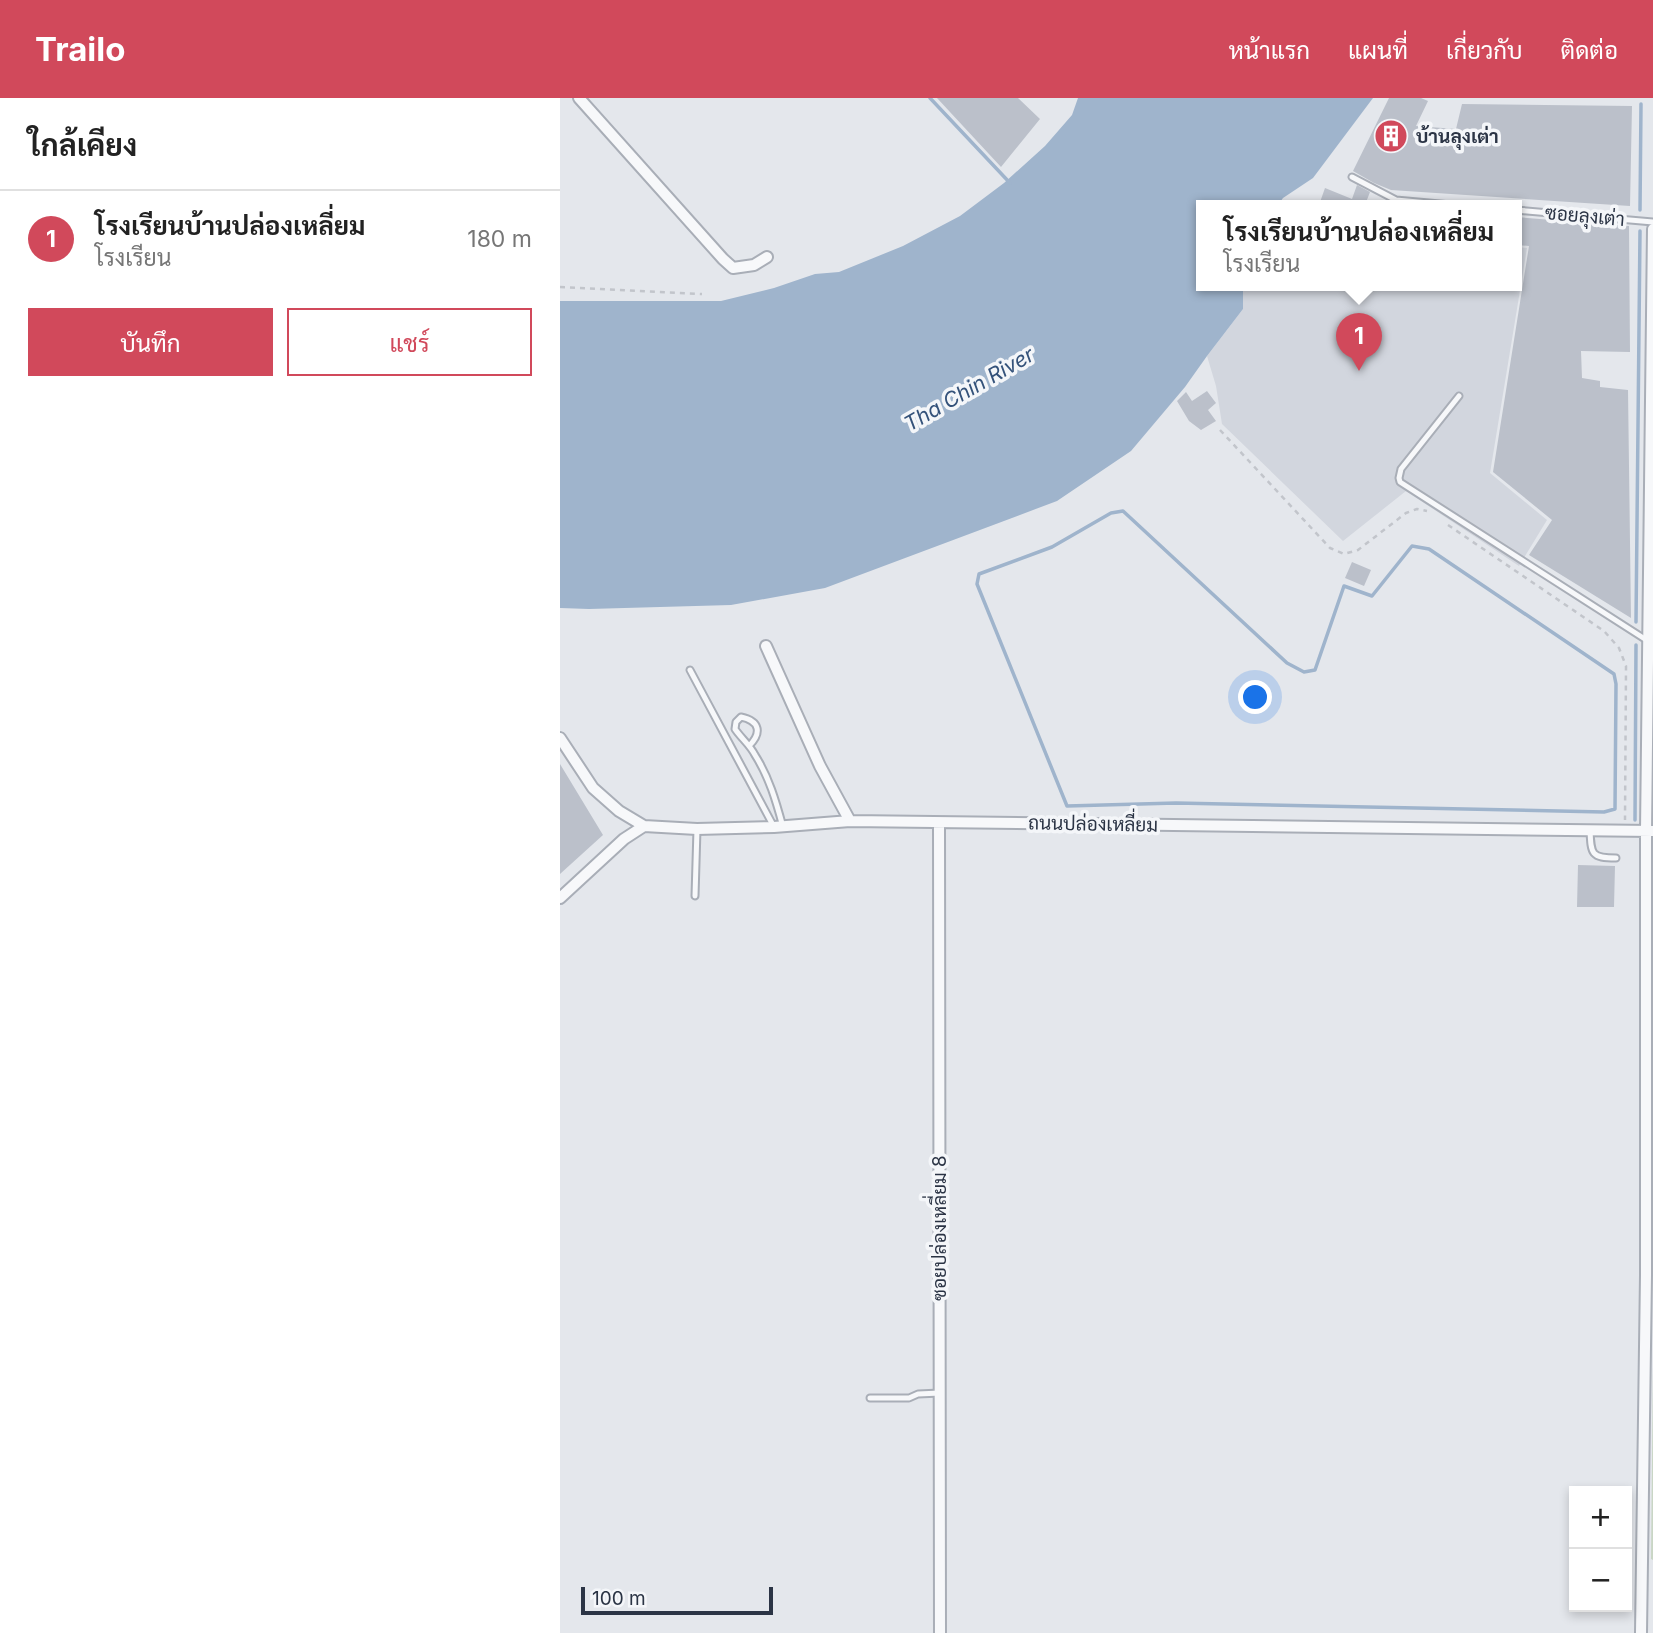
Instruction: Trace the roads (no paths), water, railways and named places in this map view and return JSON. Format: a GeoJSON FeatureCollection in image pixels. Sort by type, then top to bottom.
{"type":"FeatureCollection","features":[{"type":"Feature","properties":{"kind":"street"},"geometry":{"type":"LineString","coordinates":[[579,98],[733,268],[754,265],[767,257]]}},
{"type":"Feature","properties":{"kind":"street"},"geometry":{"type":"LineString","coordinates":[[1641,1633],[1648,1567],[1648,641],[1653,229]]}},
{"type":"Feature","properties":{"kind":"street"},"geometry":{"type":"LineString","coordinates":[[766,646],[820,766],[850,821]]}},
{"type":"Feature","properties":{"kind":"street"},"geometry":{"type":"LineString","coordinates":[[560,738],[593,788],[619,811],[644,825],[624,839],[560,898]]}},
{"type":"Feature","properties":{"kind":"street","name":"ถนนปล่องเหลี่ยม"},"geometry":{"type":"LineString","coordinates":[[644,825],[697,829],[778,827],[850,821],[1649,831]]}},
{"type":"Feature","properties":{"kind":"street","name":"ซอยปล่องเหลี่ยม 8"},"geometry":{"type":"LineString","coordinates":[[939,823],[940,1633]]}},
{"type":"Feature","properties":{"kind":"lane"},"geometry":{"type":"LineString","coordinates":[[1352,177],[1396,200]]}},
{"type":"Feature","properties":{"kind":"lane","name":"ซอยลุงเต่า"},"geometry":{"type":"LineString","coordinates":[[1522,210],[1653,222]]}},
{"type":"Feature","properties":{"kind":"lane"},"geometry":{"type":"LineString","coordinates":[[1459,396],[1401,469],[1400,482],[1648,641]]}},
{"type":"Feature","properties":{"kind":"lane"},"geometry":{"type":"LineString","coordinates":[[690,670],[778,827]]}},
{"type":"Feature","properties":{"kind":"lane"},"geometry":{"type":"LineString","coordinates":[[749,746],[758,730],[752,721],[741,717],[736,722],[735,729],[749,746],[767,777],[774,794],[778,827]]}},
{"type":"Feature","properties":{"kind":"lane"},"geometry":{"type":"LineString","coordinates":[[695,896],[697,829]]}},
{"type":"Feature","properties":{"kind":"lane"},"geometry":{"type":"LineString","coordinates":[[1590,830],[1591,849],[1594,854],[1600,858],[1616,858]]}},
{"type":"Feature","properties":{"kind":"lane"},"geometry":{"type":"LineString","coordinates":[[870,1398],[911,1398],[918,1394],[940,1393]]}},
{"type":"Feature","properties":{"kind":"water","name":"Tha Chin River"},"geometry":{"type":"Polygon","coordinates":[[[1078,98],[1373,98],[1313,178],[1282,200],[1196,200],[1196,291],[1243,291],[1243,309],[1185,387],[1131,451],[1057,501],[825,588],[731,605],[560,608],[560,301],[721,301],[774,288],[815,274],[839,272],[903,246],[960,216],[1004,183],[1045,146],[1072,115],[1078,98]]]}},
{"type":"Feature","properties":{"kind":"waterway"},"geometry":{"type":"LineString","coordinates":[[930,98],[1010,183]]}},
{"type":"Feature","properties":{"kind":"waterway"},"geometry":{"type":"LineString","coordinates":[[1640,210],[1641,104]]}},
{"type":"Feature","properties":{"kind":"waterway"},"geometry":{"type":"LineString","coordinates":[[1636,622],[1640,231]]}},
{"type":"Feature","properties":{"kind":"waterway"},"geometry":{"type":"LineString","coordinates":[[1123,511],[1287,663],[1304,672],[1315,670],[1344,586],[1372,596],[1412,546],[1429,549],[1614,674],[1615,809],[1604,812],[1176,803],[1067,806],[977,584],[979,574],[1052,547],[1111,513],[1123,511]]}},
{"type":"Feature","properties":{"kind":"waterway"},"geometry":{"type":"LineString","coordinates":[[1635,820],[1636,645]]}},
{"type":"Feature","properties":{"kind":"place","name":"บ้านลุงเต่า"},"geometry":{"type":"Point","coordinates":[1391,136]}},
{"type":"Feature","properties":{"kind":"place","name":"โรงเรียนบ้านปล่องเหลี่ยม"},"geometry":{"type":"Point","coordinates":[1359,371]}}]}
